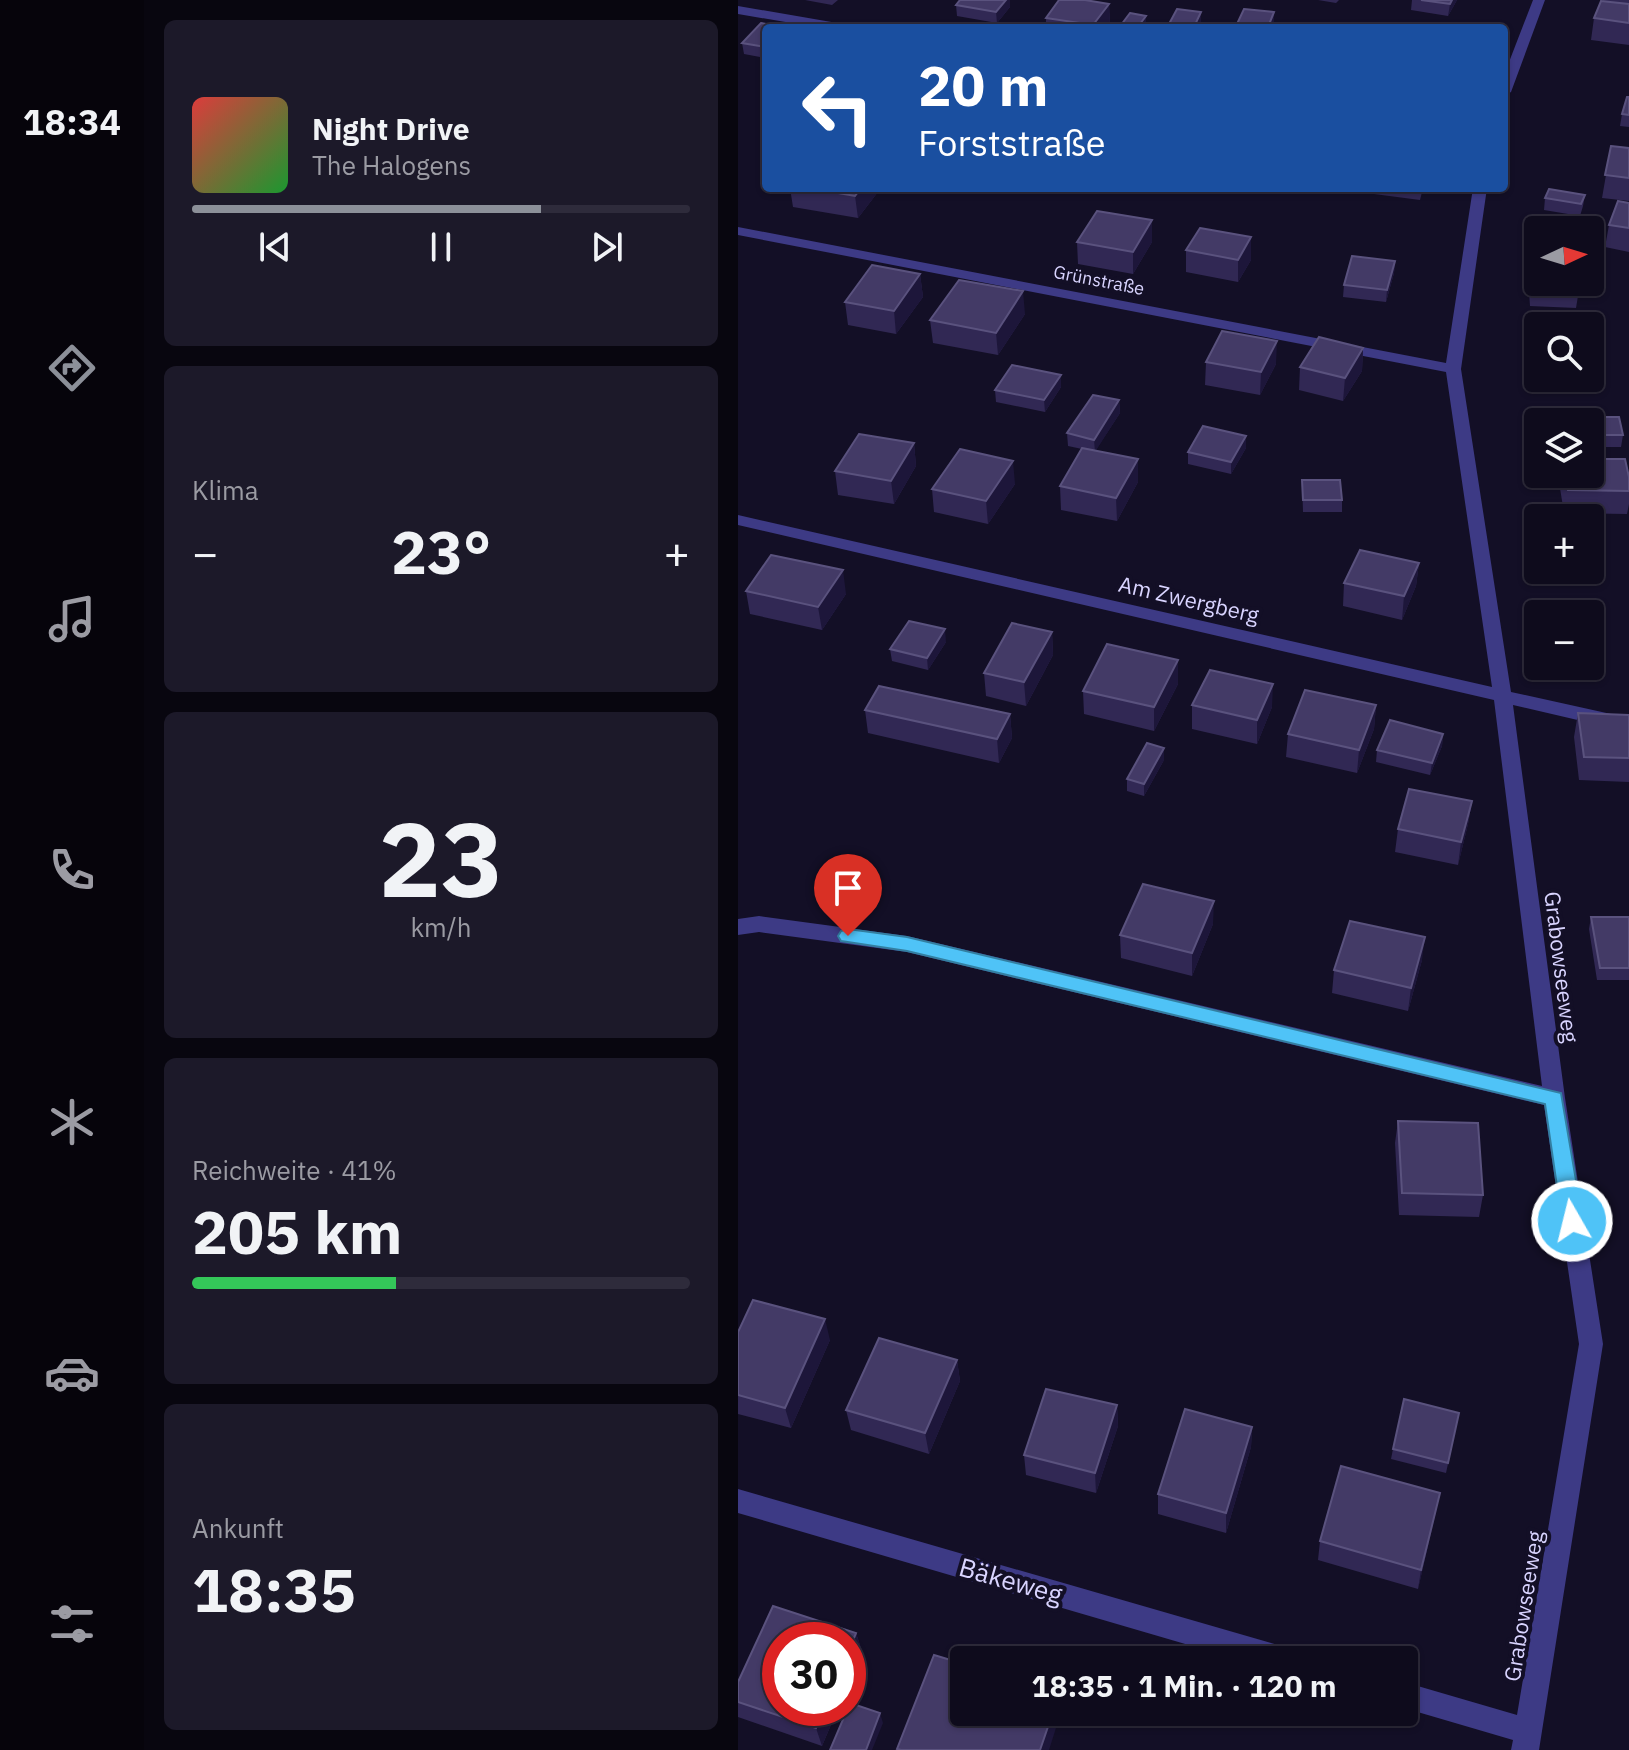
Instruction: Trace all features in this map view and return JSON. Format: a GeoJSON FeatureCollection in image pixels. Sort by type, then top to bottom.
{"type":"FeatureCollection","features":[{"type":"Feature","properties":{"kind":"street"},"geometry":{"type":"LineString","coordinates":[[1508,81],[1539,0]]}},
{"type":"Feature","properties":{"kind":"street"},"geometry":{"type":"LineString","coordinates":[[738,10],[820,24]]}},
{"type":"Feature","properties":{"kind":"street","name":"Grabowseeweg"},"geometry":{"type":"LineString","coordinates":[[1479,192],[1453,369],[1503,697],[1554,1098],[1591,1344],[1526,1740]]}},
{"type":"Feature","properties":{"kind":"street","name":"Grünstraße"},"geometry":{"type":"LineString","coordinates":[[738,231],[1453,369]]}},
{"type":"Feature","properties":{"kind":"street","name":"Am Zwergberg"},"geometry":{"type":"LineString","coordinates":[[738,520],[1629,725]]}},
{"type":"Feature","properties":{"kind":"street"},"geometry":{"type":"LineString","coordinates":[[738,927],[759,924],[907,944],[1554,1098]]}},
{"type":"Feature","properties":{"kind":"street","name":"Bäkeweg"},"geometry":{"type":"LineString","coordinates":[[738,1501],[1237,1646]]}},
{"type":"Feature","properties":{"kind":"street"},"geometry":{"type":"LineString","coordinates":[[1418,1700],[1526,1740]]}},
{"type":"Feature","properties":{"kind":"building"},"geometry":{"type":"Polygon","coordinates":[[[960,0],[1006,0],[996,12],[956,5],[960,0]]]}},
{"type":"Feature","properties":{"kind":"building"},"geometry":{"type":"Polygon","coordinates":[[[1059,0],[1109,4],[1094,24],[1046,18],[1059,0]]]}},
{"type":"Feature","properties":{"kind":"building"},"geometry":{"type":"Polygon","coordinates":[[[1421,0],[1452,0],[1450,4],[1421,0]]]}},
{"type":"Feature","properties":{"kind":"building"},"geometry":{"type":"Polygon","coordinates":[[[1601,1],[1629,4],[1629,23],[1594,18],[1601,1]]]}},
{"type":"Feature","properties":{"kind":"building"},"geometry":{"type":"Polygon","coordinates":[[[1177,9],[1201,12],[1195,24],[1169,24],[1177,9]]]}},
{"type":"Feature","properties":{"kind":"building"},"geometry":{"type":"Polygon","coordinates":[[[1244,9],[1274,12],[1269,24],[1237,24],[1244,9]]]}},
{"type":"Feature","properties":{"kind":"building"},"geometry":{"type":"Polygon","coordinates":[[[1130,13],[1146,16],[1140,24],[1122,24],[1130,13]]]}},
{"type":"Feature","properties":{"kind":"building"},"geometry":{"type":"Polygon","coordinates":[[[761,23],[767,24],[762,24],[762,46],[742,43],[761,23]]]}},
{"type":"Feature","properties":{"kind":"building"},"geometry":{"type":"Polygon","coordinates":[[[1629,97],[1629,115],[1622,114],[1629,97]]]}},
{"type":"Feature","properties":{"kind":"building"},"geometry":{"type":"Polygon","coordinates":[[[1611,146],[1629,148],[1629,178],[1605,175],[1611,146]]]}},
{"type":"Feature","properties":{"kind":"building"},"geometry":{"type":"Polygon","coordinates":[[[1549,189],[1585,195],[1581,204],[1545,198],[1549,189]]]}},
{"type":"Feature","properties":{"kind":"building"},"geometry":{"type":"Polygon","coordinates":[[[832,192],[858,192],[855,196],[832,192]]]}},
{"type":"Feature","properties":{"kind":"building"},"geometry":{"type":"Polygon","coordinates":[[[1618,201],[1629,203],[1629,228],[1609,225],[1618,201]]]}},
{"type":"Feature","properties":{"kind":"building"},"geometry":{"type":"Polygon","coordinates":[[[1097,211],[1152,220],[1133,252],[1077,242],[1097,211]]]}},
{"type":"Feature","properties":{"kind":"building"},"geometry":{"type":"Polygon","coordinates":[[[1200,228],[1251,237],[1238,260],[1186,250],[1200,228]]]}},
{"type":"Feature","properties":{"kind":"building"},"geometry":{"type":"Polygon","coordinates":[[[1352,256],[1395,261],[1387,290],[1344,285],[1352,256]]]}},
{"type":"Feature","properties":{"kind":"building"},"geometry":{"type":"Polygon","coordinates":[[[872,265],[920,274],[894,311],[845,302],[872,265]]]}},
{"type":"Feature","properties":{"kind":"building"},"geometry":{"type":"Polygon","coordinates":[[[959,280],[1023,291],[996,333],[930,320],[959,280]]]}},
{"type":"Feature","properties":{"kind":"building"},"geometry":{"type":"Polygon","coordinates":[[[1222,331],[1277,341],[1261,372],[1206,362],[1222,331]]]}},
{"type":"Feature","properties":{"kind":"building"},"geometry":{"type":"Polygon","coordinates":[[[1319,337],[1363,348],[1345,378],[1300,367],[1319,337]]]}},
{"type":"Feature","properties":{"kind":"building"},"geometry":{"type":"Polygon","coordinates":[[[1012,365],[1061,375],[1044,400],[995,390],[1012,365]]]}},
{"type":"Feature","properties":{"kind":"building"},"geometry":{"type":"Polygon","coordinates":[[[1093,395],[1119,400],[1094,440],[1067,433],[1093,395]]]}},
{"type":"Feature","properties":{"kind":"building"},"geometry":{"type":"Polygon","coordinates":[[[1604,417],[1619,417],[1623,435],[1604,435],[1604,417]]]}},
{"type":"Feature","properties":{"kind":"building"},"geometry":{"type":"Polygon","coordinates":[[[1203,426],[1246,436],[1231,462],[1188,452],[1203,426]]]}},
{"type":"Feature","properties":{"kind":"building"},"geometry":{"type":"Polygon","coordinates":[[[859,434],[914,443],[891,481],[835,471],[859,434]]]}},
{"type":"Feature","properties":{"kind":"building"},"geometry":{"type":"Polygon","coordinates":[[[1082,448],[1138,459],[1116,498],[1060,486],[1082,448]]]}},
{"type":"Feature","properties":{"kind":"building"},"geometry":{"type":"Polygon","coordinates":[[[960,449],[1013,461],[986,501],[932,489],[960,449]]]}},
{"type":"Feature","properties":{"kind":"building"},"geometry":{"type":"Polygon","coordinates":[[[1604,459],[1625,459],[1629,491],[1568,490],[1604,488],[1604,459]]]}},
{"type":"Feature","properties":{"kind":"building"},"geometry":{"type":"Polygon","coordinates":[[[1302,480],[1340,480],[1342,500],[1303,500],[1302,480]]]}},
{"type":"Feature","properties":{"kind":"building"},"geometry":{"type":"Polygon","coordinates":[[[1360,550],[1419,563],[1404,596],[1344,583],[1360,550]]]}},
{"type":"Feature","properties":{"kind":"building"},"geometry":{"type":"Polygon","coordinates":[[[771,555],[843,570],[818,607],[746,591],[771,555]]]}},
{"type":"Feature","properties":{"kind":"building"},"geometry":{"type":"Polygon","coordinates":[[[909,621],[945,629],[927,658],[890,649],[909,621]]]}},
{"type":"Feature","properties":{"kind":"building"},"geometry":{"type":"Polygon","coordinates":[[[1012,623],[1052,632],[1024,682],[984,673],[1012,623]]]}},
{"type":"Feature","properties":{"kind":"building"},"geometry":{"type":"Polygon","coordinates":[[[1107,644],[1178,660],[1154,707],[1083,691],[1107,644]]]}},
{"type":"Feature","properties":{"kind":"building"},"geometry":{"type":"Polygon","coordinates":[[[1210,670],[1273,684],[1257,720],[1192,705],[1210,670]]]}},
{"type":"Feature","properties":{"kind":"building"},"geometry":{"type":"Polygon","coordinates":[[[879,686],[1010,714],[997,739],[865,710],[879,686]]]}},
{"type":"Feature","properties":{"kind":"building"},"geometry":{"type":"Polygon","coordinates":[[[1305,690],[1376,705],[1359,750],[1288,734],[1305,690]]]}},
{"type":"Feature","properties":{"kind":"building"},"geometry":{"type":"Polygon","coordinates":[[[1578,713],[1629,715],[1629,758],[1584,757],[1578,713]]]}},
{"type":"Feature","properties":{"kind":"building"},"geometry":{"type":"Polygon","coordinates":[[[1390,720],[1443,734],[1432,763],[1377,750],[1390,720]]]}},
{"type":"Feature","properties":{"kind":"building"},"geometry":{"type":"Polygon","coordinates":[[[1147,743],[1164,748],[1144,784],[1127,779],[1147,743]]]}},
{"type":"Feature","properties":{"kind":"building"},"geometry":{"type":"Polygon","coordinates":[[[1409,789],[1472,801],[1461,842],[1398,829],[1409,789]]]}},
{"type":"Feature","properties":{"kind":"building"},"geometry":{"type":"Polygon","coordinates":[[[1143,884],[1214,901],[1192,953],[1120,935],[1143,884]]]}},
{"type":"Feature","properties":{"kind":"building"},"geometry":{"type":"Polygon","coordinates":[[[1591,917],[1629,917],[1629,968],[1600,968],[1591,917]]]}},
{"type":"Feature","properties":{"kind":"building"},"geometry":{"type":"Polygon","coordinates":[[[1350,921],[1425,937],[1411,988],[1334,970],[1350,921]]]}},
{"type":"Feature","properties":{"kind":"building"},"geometry":{"type":"Polygon","coordinates":[[[1398,1121],[1478,1123],[1483,1195],[1402,1193],[1398,1121]]]}},
{"type":"Feature","properties":{"kind":"building"},"geometry":{"type":"Polygon","coordinates":[[[753,1300],[825,1319],[785,1408],[738,1395],[738,1332],[753,1300]]]}},
{"type":"Feature","properties":{"kind":"building"},"geometry":{"type":"Polygon","coordinates":[[[879,1338],[957,1360],[925,1433],[846,1410],[879,1338]]]}},
{"type":"Feature","properties":{"kind":"building"},"geometry":{"type":"Polygon","coordinates":[[[1046,1389],[1117,1405],[1095,1473],[1024,1455],[1046,1389]]]}},
{"type":"Feature","properties":{"kind":"building"},"geometry":{"type":"Polygon","coordinates":[[[1404,1399],[1459,1413],[1448,1463],[1393,1449],[1404,1399]]]}},
{"type":"Feature","properties":{"kind":"building"},"geometry":{"type":"Polygon","coordinates":[[[1185,1409],[1252,1427],[1226,1513],[1158,1494],[1185,1409]]]}},
{"type":"Feature","properties":{"kind":"building"},"geometry":{"type":"Polygon","coordinates":[[[1341,1466],[1440,1493],[1421,1570],[1320,1541],[1341,1466]]]}},
{"type":"Feature","properties":{"kind":"building"},"geometry":{"type":"Polygon","coordinates":[[[773,1606],[822,1622],[766,1622],[773,1606]]]}},
{"type":"Feature","properties":{"kind":"building"},"geometry":{"type":"Polygon","coordinates":[[[762,1630],[762,1710],[738,1702],[738,1682],[762,1630]]]}},
{"type":"Feature","properties":{"kind":"building"},"geometry":{"type":"Polygon","coordinates":[[[934,1655],[950,1660],[950,1726],[1048,1726],[1040,1750],[897,1749],[934,1655]]]}},
{"type":"Feature","properties":{"kind":"building"},"geometry":{"type":"Polygon","coordinates":[[[866,1708],[880,1713],[866,1750],[830,1750],[840,1726],[866,1726],[866,1708]]]}},
{"type":"Feature","properties":{"kind":"route"},"geometry":{"type":"LineString","coordinates":[[848,936],[907,944],[1554,1098],[1572,1221]]}}]}
